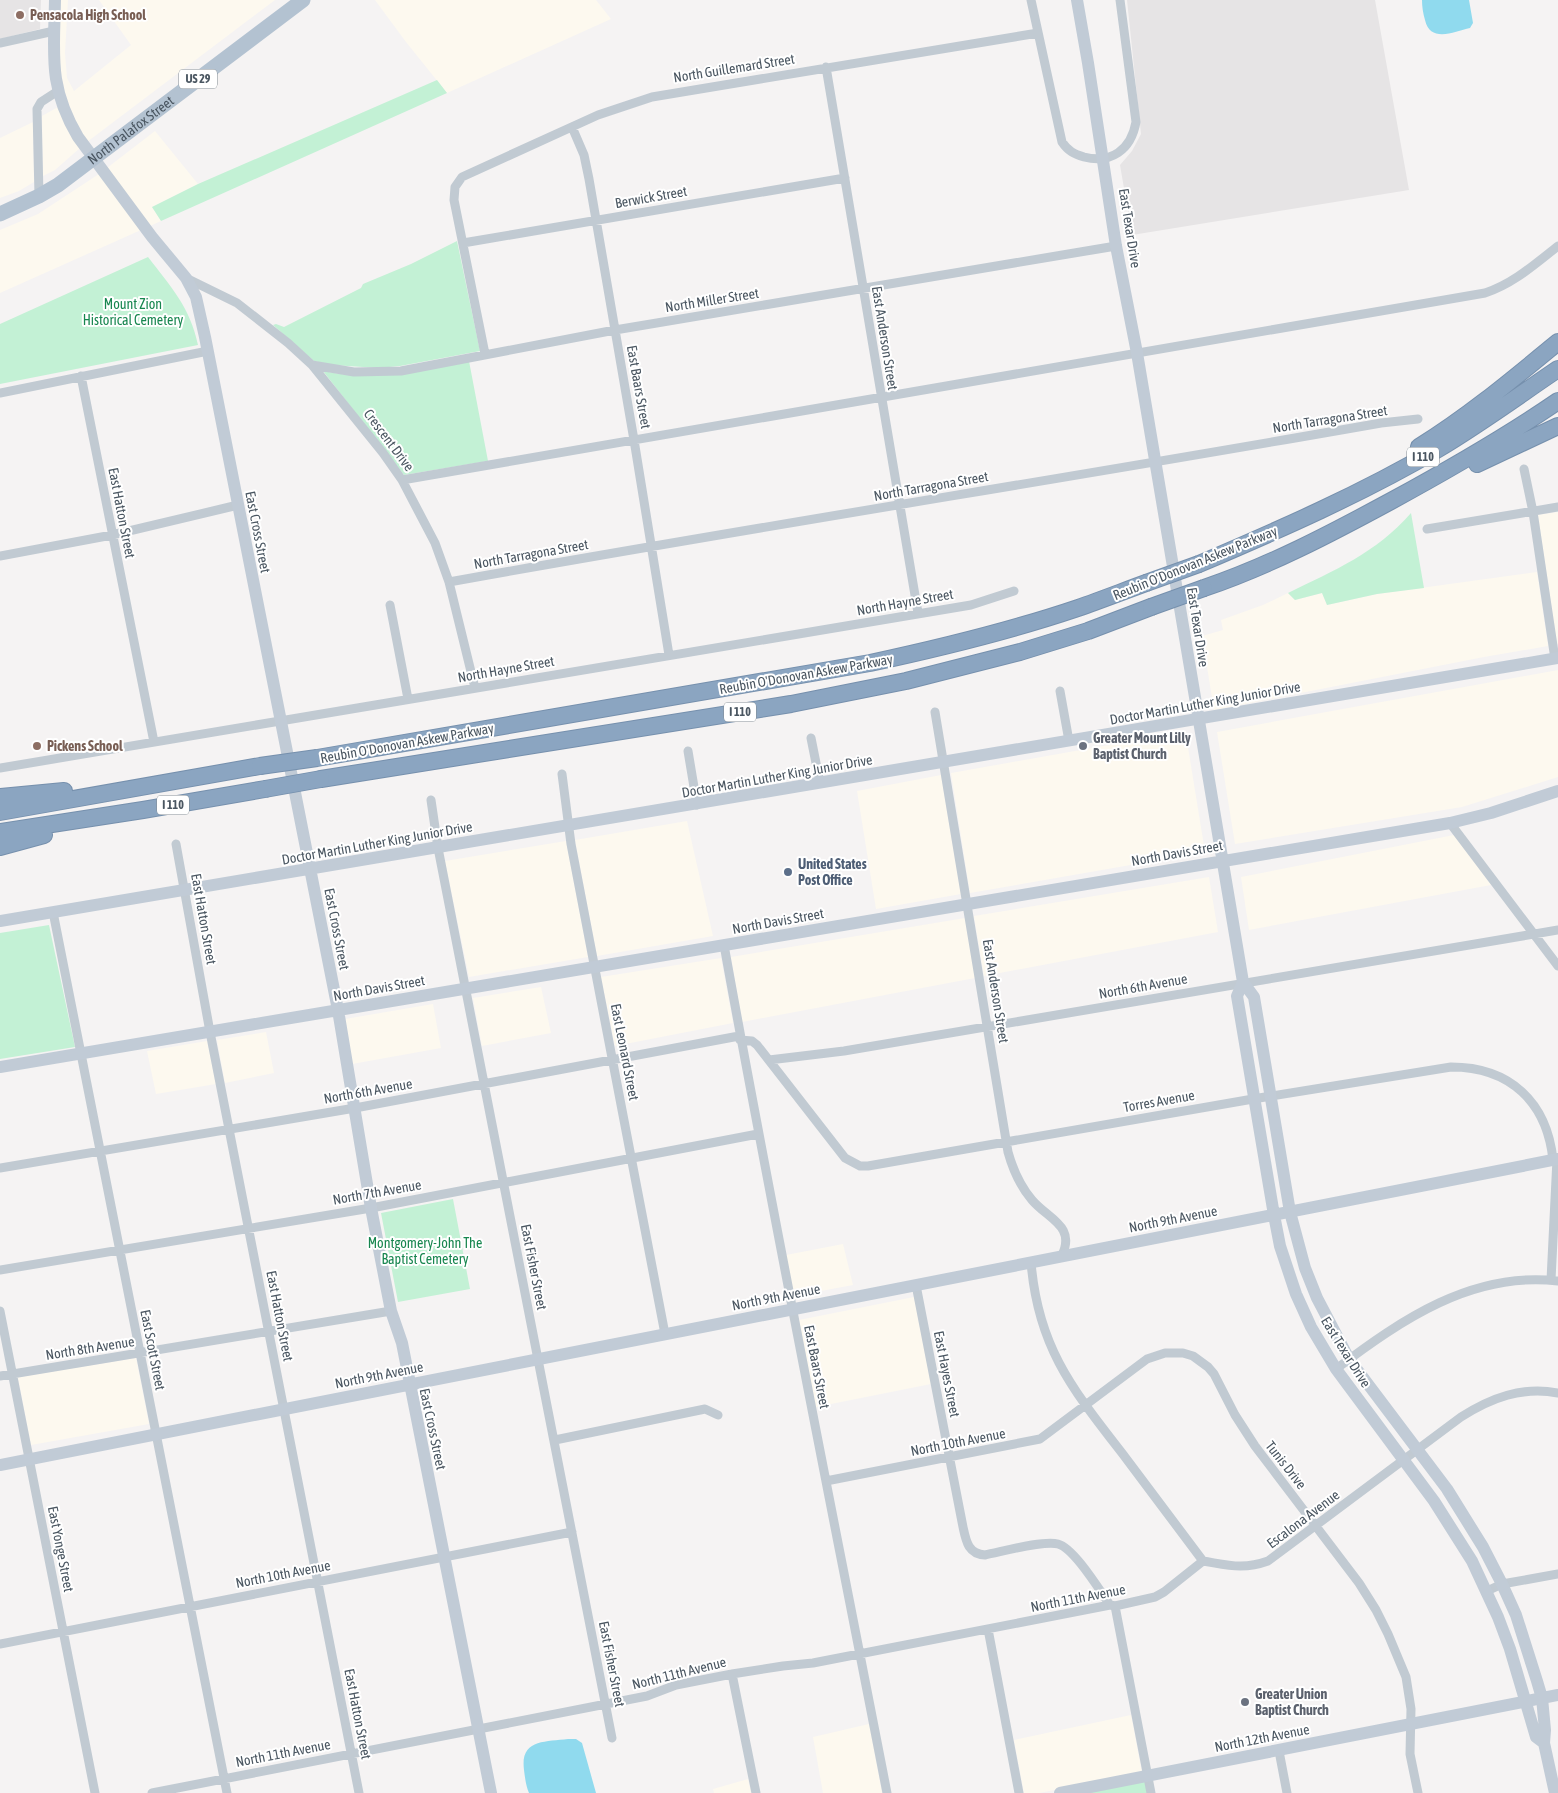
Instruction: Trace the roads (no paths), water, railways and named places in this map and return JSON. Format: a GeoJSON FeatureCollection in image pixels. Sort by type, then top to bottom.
{"type":"FeatureCollection","features":[{"type":"Feature","properties":{"kind":"highway"},"geometry":{"type":"LineString","coordinates":[[1279,529],[1398,460],[1458,422],[1558,342]]}},
{"type":"Feature","properties":{"kind":"highway","name":"Reubin O'Donovan Askew Parkway"},"geometry":{"type":"LineString","coordinates":[[0,812],[176,780],[317,758],[870,663],[1016,627],[1077,608],[1199,564],[1334,505],[1437,449],[1488,418],[1558,369]]}},
{"type":"Feature","properties":{"kind":"highway","name":"Reubin O'Donovan Askew Parkway"},"geometry":{"type":"LineString","coordinates":[[0,832],[800,702],[906,681],[1020,652],[1088,631],[1272,562],[1439,475],[1513,432],[1558,401]]}},
{"type":"Feature","properties":{"kind":"highway"},"geometry":{"type":"LineString","coordinates":[[1439,475],[1466,470],[1558,426]]}},
{"type":"Feature","properties":{"kind":"highway"},"geometry":{"type":"LineString","coordinates":[[0,797],[176,780]]}},
{"type":"Feature","properties":{"kind":"highway"},"geometry":{"type":"LineString","coordinates":[[0,847],[60,830],[80,820]]}},
{"type":"Feature","properties":{"kind":"main road","name":"East Cross Street"},"geometry":{"type":"LineString","coordinates":[[55,0],[54,67],[58,91],[70,122],[130,208],[186,278],[196,297],[338,1010],[391,1311],[402,1343],[491,1793]]}},
{"type":"Feature","properties":{"kind":"main road","name":"North Palafox Street"},"geometry":{"type":"LineString","coordinates":[[0,214],[58,185],[303,0]]}},
{"type":"Feature","properties":{"kind":"main road","name":"East Texar Drive"},"geometry":{"type":"LineString","coordinates":[[1076,0],[1104,159],[1116,246],[1156,463],[1243,982],[1254,997],[1296,1240],[1314,1291],[1327,1320],[1349,1359],[1466,1517],[1502,1584],[1527,1648],[1542,1698],[1545,1730],[1544,1743]]}},
{"type":"Feature","properties":{"kind":"main road","name":"Doctor Martin Luther King Junior Drive"},"geometry":{"type":"LineString","coordinates":[[0,922],[1556,658]]}},
{"type":"Feature","properties":{"kind":"main road","name":"North Davis Street"},"geometry":{"type":"LineString","coordinates":[[0,1067],[1450,823],[1507,809],[1558,791]]}},
{"type":"Feature","properties":{"kind":"main road","name":"East Texar Drive"},"geometry":{"type":"LineString","coordinates":[[1243,982],[1237,996],[1254,1099],[1280,1246],[1296,1294],[1311,1327],[1336,1369],[1455,1532],[1487,1591],[1510,1649],[1536,1737],[1544,1743]]}},
{"type":"Feature","properties":{"kind":"main road","name":"North 9th Avenue"},"geometry":{"type":"LineString","coordinates":[[0,1465],[1556,1159]]}},
{"type":"Feature","properties":{"kind":"main road","name":"North 12th Avenue"},"geometry":{"type":"LineString","coordinates":[[1060,1793],[1558,1695]]}},
{"type":"Feature","properties":{"kind":"main road"},"geometry":{"type":"LineString","coordinates":[[1544,1743],[1555,1793]]}},
{"type":"Feature","properties":{"kind":"street"},"geometry":{"type":"LineString","coordinates":[[1031,0],[1062,142],[1065,147],[1076,155],[1095,160],[1111,157],[1124,148],[1132,135],[1136,122],[1120,0]]}},
{"type":"Feature","properties":{"kind":"street"},"geometry":{"type":"LineString","coordinates":[[0,43],[54,31]]}},
{"type":"Feature","properties":{"kind":"street","name":"North Guillemard Street"},"geometry":{"type":"LineString","coordinates":[[462,243],[454,200],[455,187],[462,177],[624,105],[652,97],[1038,33]]}},
{"type":"Feature","properties":{"kind":"street","name":"East Anderson Street"},"geometry":{"type":"LineString","coordinates":[[826,67],[918,613]]}},
{"type":"Feature","properties":{"kind":"street"},"geometry":{"type":"LineString","coordinates":[[39,196],[37,109],[41,102],[58,91]]}},
{"type":"Feature","properties":{"kind":"street","name":"East Baars Street"},"geometry":{"type":"LineString","coordinates":[[572,127],[584,155],[596,220],[634,440],[668,655]]}},
{"type":"Feature","properties":{"kind":"street","name":"Berwick Street"},"geometry":{"type":"LineString","coordinates":[[462,243],[845,178]]}},
{"type":"Feature","properties":{"kind":"street"},"geometry":{"type":"LineString","coordinates":[[462,243],[485,354]]}},
{"type":"Feature","properties":{"kind":"street","name":"North Miller Street"},"geometry":{"type":"LineString","coordinates":[[312,365],[354,372],[379,372],[423,367],[615,330],[1116,246]]}},
{"type":"Feature","properties":{"kind":"street"},"geometry":{"type":"LineString","coordinates":[[402,480],[1485,293],[1516,279],[1558,246]]}},
{"type":"Feature","properties":{"kind":"street","name":"Crescent Drive"},"geometry":{"type":"LineString","coordinates":[[186,278],[237,303],[312,365],[378,446],[402,480],[435,543],[449,582],[475,688]]}},
{"type":"Feature","properties":{"kind":"street"},"geometry":{"type":"LineString","coordinates":[[0,393],[208,351]]}},
{"type":"Feature","properties":{"kind":"street","name":"East Hatton Street"},"geometry":{"type":"LineString","coordinates":[[81,376],[154,742]]}},
{"type":"Feature","properties":{"kind":"street","name":"North Tarragona Street"},"geometry":{"type":"LineString","coordinates":[[449,582],[1156,463],[1381,423],[1418,419]]}},
{"type":"Feature","properties":{"kind":"street"},"geometry":{"type":"LineString","coordinates":[[1524,469],[1533,512],[1556,658]]}},
{"type":"Feature","properties":{"kind":"street"},"geometry":{"type":"LineString","coordinates":[[0,556],[112,534],[238,505]]}},
{"type":"Feature","properties":{"kind":"street"},"geometry":{"type":"LineString","coordinates":[[1427,529],[1558,507]]}},
{"type":"Feature","properties":{"kind":"street","name":"North Hayne Street"},"geometry":{"type":"LineString","coordinates":[[0,768],[971,605],[1014,591]]}},
{"type":"Feature","properties":{"kind":"street"},"geometry":{"type":"LineString","coordinates":[[390,605],[408,699]]}},
{"type":"Feature","properties":{"kind":"street"},"geometry":{"type":"LineString","coordinates":[[1060,692],[1069,741]]}},
{"type":"Feature","properties":{"kind":"street","name":"East Anderson Street"},"geometry":{"type":"LineString","coordinates":[[935,712],[1011,1162],[1024,1190],[1032,1201],[1059,1223],[1063,1229],[1066,1243],[1062,1255]]}},
{"type":"Feature","properties":{"kind":"street"},"geometry":{"type":"LineString","coordinates":[[811,738],[820,783]]}},
{"type":"Feature","properties":{"kind":"street"},"geometry":{"type":"LineString","coordinates":[[688,750],[697,805]]}},
{"type":"Feature","properties":{"kind":"street","name":"East Leonard Street"},"geometry":{"type":"LineString","coordinates":[[562,774],[569,826],[594,966],[665,1334]]}},
{"type":"Feature","properties":{"kind":"street","name":"East Fisher Street"},"geometry":{"type":"LineString","coordinates":[[432,800],[438,848],[612,1738]]}},
{"type":"Feature","properties":{"kind":"street"},"geometry":{"type":"LineString","coordinates":[[1450,823],[1558,966]]}},
{"type":"Feature","properties":{"kind":"street","name":"East Hatton Street"},"geometry":{"type":"LineString","coordinates":[[176,844],[210,1032],[359,1793]]}},
{"type":"Feature","properties":{"kind":"street","name":"East Scott Street"},"geometry":{"type":"LineString","coordinates":[[53,912],[227,1793]]}},
{"type":"Feature","properties":{"kind":"street","name":"North 6th Avenue"},"geometry":{"type":"LineString","coordinates":[[769,1060],[844,1051],[1558,930]]}},
{"type":"Feature","properties":{"kind":"street","name":"East Baars Street"},"geometry":{"type":"LineString","coordinates":[[724,945],[758,1134],[887,1793]]}},
{"type":"Feature","properties":{"kind":"street"},"geometry":{"type":"LineString","coordinates":[[740,1038],[752,1042],[769,1060]]}},
{"type":"Feature","properties":{"kind":"street","name":"North 6th Avenue"},"geometry":{"type":"LineString","coordinates":[[0,1168],[230,1130],[613,1059],[740,1038]]}},
{"type":"Feature","properties":{"kind":"street","name":"Torres Avenue"},"geometry":{"type":"LineString","coordinates":[[769,1060],[845,1158],[860,1166],[1451,1067],[1480,1069],[1493,1073],[1514,1085],[1534,1105],[1548,1130],[1556,1159],[1554,1280]]}},
{"type":"Feature","properties":{"kind":"street","name":"North 7th Avenue"},"geometry":{"type":"LineString","coordinates":[[0,1270],[372,1208],[758,1134]]}},
{"type":"Feature","properties":{"kind":"street"},"geometry":{"type":"LineString","coordinates":[[1031,1262],[1036,1303],[1043,1328],[1060,1367],[1085,1406],[1203,1561]]}},
{"type":"Feature","properties":{"kind":"street"},"geometry":{"type":"LineString","coordinates":[[1336,1369],[1406,1320],[1452,1296],[1472,1289],[1500,1283],[1554,1280]]}},
{"type":"Feature","properties":{"kind":"street","name":"East Hayes Street"},"geometry":{"type":"LineString","coordinates":[[916,1285],[963,1527],[970,1549],[980,1555],[1049,1543],[1060,1545],[1072,1553],[1113,1606]]}},
{"type":"Feature","properties":{"kind":"street","name":"East Yonge Street"},"geometry":{"type":"LineString","coordinates":[[0,1311],[95,1793]]}},
{"type":"Feature","properties":{"kind":"street","name":"North 8th Avenue"},"geometry":{"type":"LineString","coordinates":[[0,1376],[391,1311]]}},
{"type":"Feature","properties":{"kind":"street","name":"Tunis Drive"},"geometry":{"type":"LineString","coordinates":[[1085,1406],[1147,1359],[1165,1353],[1183,1353],[1194,1356],[1208,1367],[1214,1374],[1235,1415],[1254,1446],[1359,1583],[1388,1634],[1406,1677],[1410,1694],[1410,1754],[1418,1793]]}},
{"type":"Feature","properties":{"kind":"street","name":"Escalona Avenue"},"geometry":{"type":"LineString","coordinates":[[1203,1561],[1235,1567],[1258,1565],[1274,1558],[1461,1417],[1492,1399],[1519,1392],[1558,1392]]}},
{"type":"Feature","properties":{"kind":"street","name":"North 10th Avenue"},"geometry":{"type":"LineString","coordinates":[[826,1481],[1040,1439],[1085,1406]]}},
{"type":"Feature","properties":{"kind":"street"},"geometry":{"type":"LineString","coordinates":[[555,1440],[705,1409],[718,1415]]}},
{"type":"Feature","properties":{"kind":"street","name":"North 10th Avenue"},"geometry":{"type":"LineString","coordinates":[[0,1644],[572,1532]]}},
{"type":"Feature","properties":{"kind":"street","name":"North 11th Avenue"},"geometry":{"type":"LineString","coordinates":[[152,1793],[647,1696],[676,1686],[732,1674],[783,1666],[813,1664],[1113,1606],[1159,1594],[1203,1561]]}},
{"type":"Feature","properties":{"kind":"street"},"geometry":{"type":"LineString","coordinates":[[1487,1591],[1502,1584],[1558,1574]]}},
{"type":"Feature","properties":{"kind":"street"},"geometry":{"type":"LineString","coordinates":[[1113,1606],[1151,1793]]}},
{"type":"Feature","properties":{"kind":"street"},"geometry":{"type":"LineString","coordinates":[[988,1629],[1020,1793]]}},
{"type":"Feature","properties":{"kind":"street"},"geometry":{"type":"LineString","coordinates":[[732,1674],[756,1793]]}},
{"type":"Feature","properties":{"kind":"street"},"geometry":{"type":"LineString","coordinates":[[1279,1751],[1287,1793]]}},
{"type":"Feature","properties":{"kind":"water"},"geometry":{"type":"Polygon","coordinates":[[[1422,0],[1469,0],[1473,23],[1470,28],[1450,33],[1437,34],[1432,32],[1425,20],[1422,0]]]}},
{"type":"Feature","properties":{"kind":"water"},"geometry":{"type":"Polygon","coordinates":[[[576,1739],[582,1743],[596,1793],[529,1793],[524,1770],[526,1752],[536,1744],[576,1739]]]}},
{"type":"Feature","properties":{"kind":"place","name":"Pensacola High School"},"geometry":{"type":"Point","coordinates":[20,15]}},
{"type":"Feature","properties":{"kind":"place","name":"Pickens School"},"geometry":{"type":"Point","coordinates":[37,746]}},
{"type":"Feature","properties":{"kind":"place","name":"Greater Mount Lilly Baptist Church"},"geometry":{"type":"Point","coordinates":[1083,746]}},
{"type":"Feature","properties":{"kind":"place","name":"United States Post Office"},"geometry":{"type":"Point","coordinates":[788,872]}},
{"type":"Feature","properties":{"kind":"place","name":"Greater Union Baptist Church"},"geometry":{"type":"Point","coordinates":[1245,1702]}},
{"type":"Feature","properties":{"kind":"park label","name":"Mount Zion Historical Cemetery"},"geometry":{"type":"Point","coordinates":[133,312]}},
{"type":"Feature","properties":{"kind":"park label","name":"Montgomery-John The Baptist Cemetery"},"geometry":{"type":"Point","coordinates":[425,1252]}}]}
